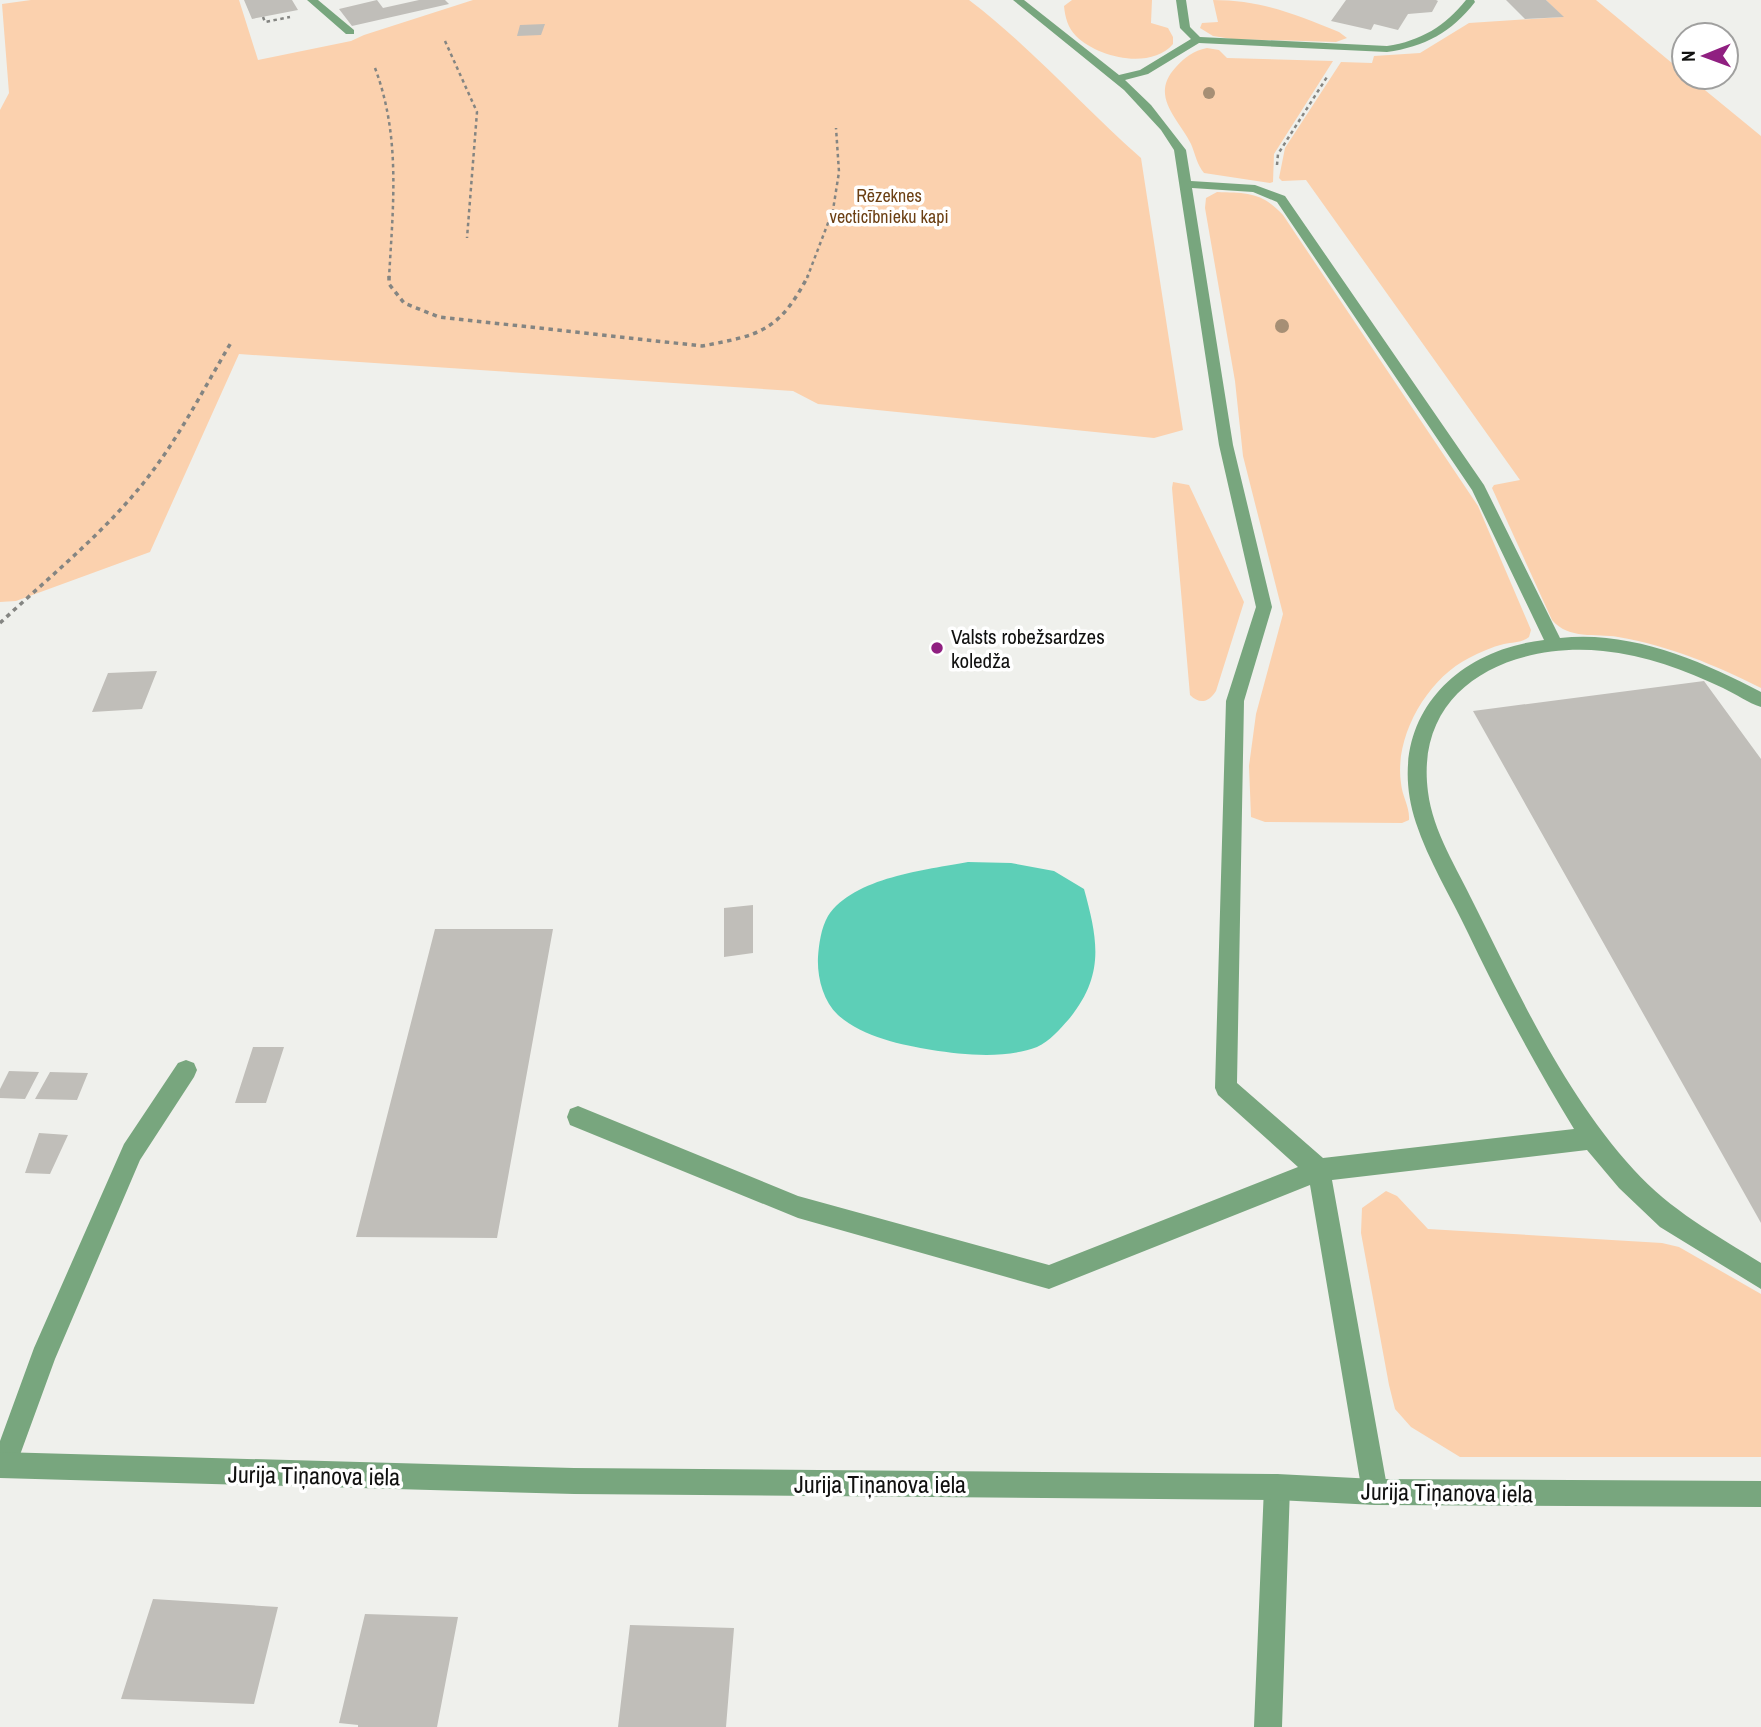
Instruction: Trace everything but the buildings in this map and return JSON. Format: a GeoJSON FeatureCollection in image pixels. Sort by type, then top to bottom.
{"type":"FeatureCollection","features":[{"type":"Feature","properties":{"kind":"street"},"geometry":{"type":"LineString","coordinates":[[312,0],[350,32]]}},
{"type":"Feature","properties":{"kind":"street"},"geometry":{"type":"LineString","coordinates":[[1018,0],[1145,103],[1166,125],[1180,150],[1226,445],[1264,607],[1235,701],[1231,763],[1233,792],[1226,1088],[1319,1170],[1375,1492]]}},
{"type":"Feature","properties":{"kind":"street"},"geometry":{"type":"LineString","coordinates":[[1181,0],[1185,28],[1197,40]]}},
{"type":"Feature","properties":{"kind":"street"},"geometry":{"type":"LineString","coordinates":[[1116,79],[1144,72],[1197,40],[1334,47],[1412,47],[1434,36],[1461,14],[1470,2]]}},
{"type":"Feature","properties":{"kind":"street"},"geometry":{"type":"LineString","coordinates":[[1761,700],[1682,661],[1614,645],[1554,644],[1517,651],[1483,664],[1456,682],[1429,718],[1416,762],[1418,800],[1426,825],[1505,988],[1544,1061],[1592,1138],[1627,1180],[1668,1219],[1761,1277]]}},
{"type":"Feature","properties":{"kind":"street"},"geometry":{"type":"LineString","coordinates":[[2,1465],[43,1357],[132,1152],[186,1070]]}},
{"type":"Feature","properties":{"kind":"street"},"geometry":{"type":"LineString","coordinates":[[578,1117],[798,1207],[1049,1277],[1319,1170],[1592,1138]]}},
{"type":"Feature","properties":{"kind":"street","name":"Jurija Tiņanova iela"},"geometry":{"type":"LineString","coordinates":[[2,1465],[574,1481],[1277,1488],[1375,1492],[1761,1493]]}},
{"type":"Feature","properties":{"kind":"street"},"geometry":{"type":"LineString","coordinates":[[1268,1727],[1277,1488]]}},
{"type":"Feature","properties":{"kind":"lane"},"geometry":{"type":"LineString","coordinates":[[1187,184],[1240,187],[1274,194],[1286,206],[1479,489],[1554,644]]}},
{"type":"Feature","properties":{"kind":"path"},"geometry":{"type":"LineString","coordinates":[[445,41],[477,112],[467,238]]}},
{"type":"Feature","properties":{"kind":"path"},"geometry":{"type":"LineString","coordinates":[[1274,194],[1279,190],[1276,180],[1278,154],[1336,63],[1334,47]]}},
{"type":"Feature","properties":{"kind":"path"},"geometry":{"type":"LineString","coordinates":[[375,68],[385,90],[395,146],[388,284],[404,303],[439,317],[485,324],[702,346],[740,340],[770,328],[793,305],[816,260],[833,210],[839,172],[836,128]]}},
{"type":"Feature","properties":{"kind":"path"},"geometry":{"type":"LineString","coordinates":[[0,623],[73,558],[132,497],[176,434],[232,341]]}},
{"type":"Feature","properties":{"kind":"green space","name":"Rēzeknes vecticībnieku kapi"},"geometry":{"type":"Polygon","coordinates":[[[31,0],[239,0],[258,60],[351,41],[473,0],[969,0],[1014,37],[1141,158],[1183,430],[1154,438],[818,404],[793,391],[239,354],[150,552],[16,601],[0,602],[0,110],[9,93],[2,4],[31,0]]]}},
{"type":"Feature","properties":{"kind":"green space"},"geometry":{"type":"Polygon","coordinates":[[[1072,0],[1152,0],[1151,23],[1168,28],[1173,44],[1152,57],[1138,59],[1097,50],[1076,36],[1069,26],[1064,6],[1072,0]]]}},
{"type":"Feature","properties":{"kind":"green space"},"geometry":{"type":"Polygon","coordinates":[[[1213,0],[1247,2],[1278,9],[1339,32],[1347,38],[1336,42],[1213,36],[1200,28],[1202,23],[1218,22],[1213,0]]]}},
{"type":"Feature","properties":{"kind":"green space"},"geometry":{"type":"Polygon","coordinates":[[[1546,0],[1596,0],[1670,61],[1670,91],[1706,91],[1761,136],[1761,688],[1674,651],[1618,637],[1566,631],[1552,620],[1492,488],[1494,485],[1520,480],[1306,180],[1282,181],[1279,178],[1285,148],[1341,62],[1372,63],[1374,56],[1420,53],[1469,23],[1563,17],[1546,0]]]}},
{"type":"Feature","properties":{"kind":"green space"},"geometry":{"type":"Polygon","coordinates":[[[1207,48],[1219,50],[1227,58],[1333,61],[1274,154],[1273,182],[1204,173],[1191,144],[1168,107],[1165,88],[1168,78],[1186,57],[1207,48]]]}},
{"type":"Feature","properties":{"kind":"green space"},"geometry":{"type":"Polygon","coordinates":[[[1217,192],[1253,195],[1268,202],[1283,215],[1478,506],[1531,630],[1529,637],[1523,640],[1495,647],[1469,658],[1440,680],[1427,695],[1408,729],[1403,747],[1401,783],[1409,820],[1402,823],[1265,822],[1251,817],[1249,766],[1256,714],[1283,614],[1243,456],[1235,381],[1205,208],[1206,198],[1217,192]]]}},
{"type":"Feature","properties":{"kind":"green space"},"geometry":{"type":"Polygon","coordinates":[[[1173,482],[1189,485],[1244,602],[1216,691],[1204,701],[1190,695],[1173,482]]]}},
{"type":"Feature","properties":{"kind":"green space"},"geometry":{"type":"Polygon","coordinates":[[[1386,1191],[1397,1196],[1428,1229],[1662,1243],[1679,1247],[1761,1294],[1761,1457],[1460,1457],[1411,1427],[1395,1409],[1361,1233],[1362,1208],[1386,1191]]]}},
{"type":"Feature","properties":{"kind":"shaded area"},"geometry":{"type":"Polygon","coordinates":[[[968,862],[1011,863],[1054,871],[1084,889],[1093,925],[1095,957],[1093,972],[1081,1003],[1050,1038],[1037,1047],[1012,1053],[985,1055],[920,1048],[895,1043],[848,1023],[838,1015],[825,996],[819,973],[820,941],[828,916],[855,892],[873,884],[912,872],[968,862]]]}},
{"type":"Feature","properties":{"kind":"place","name":"Valsts robežsardzes koledža"},"geometry":{"type":"Point","coordinates":[937,648]}}]}
